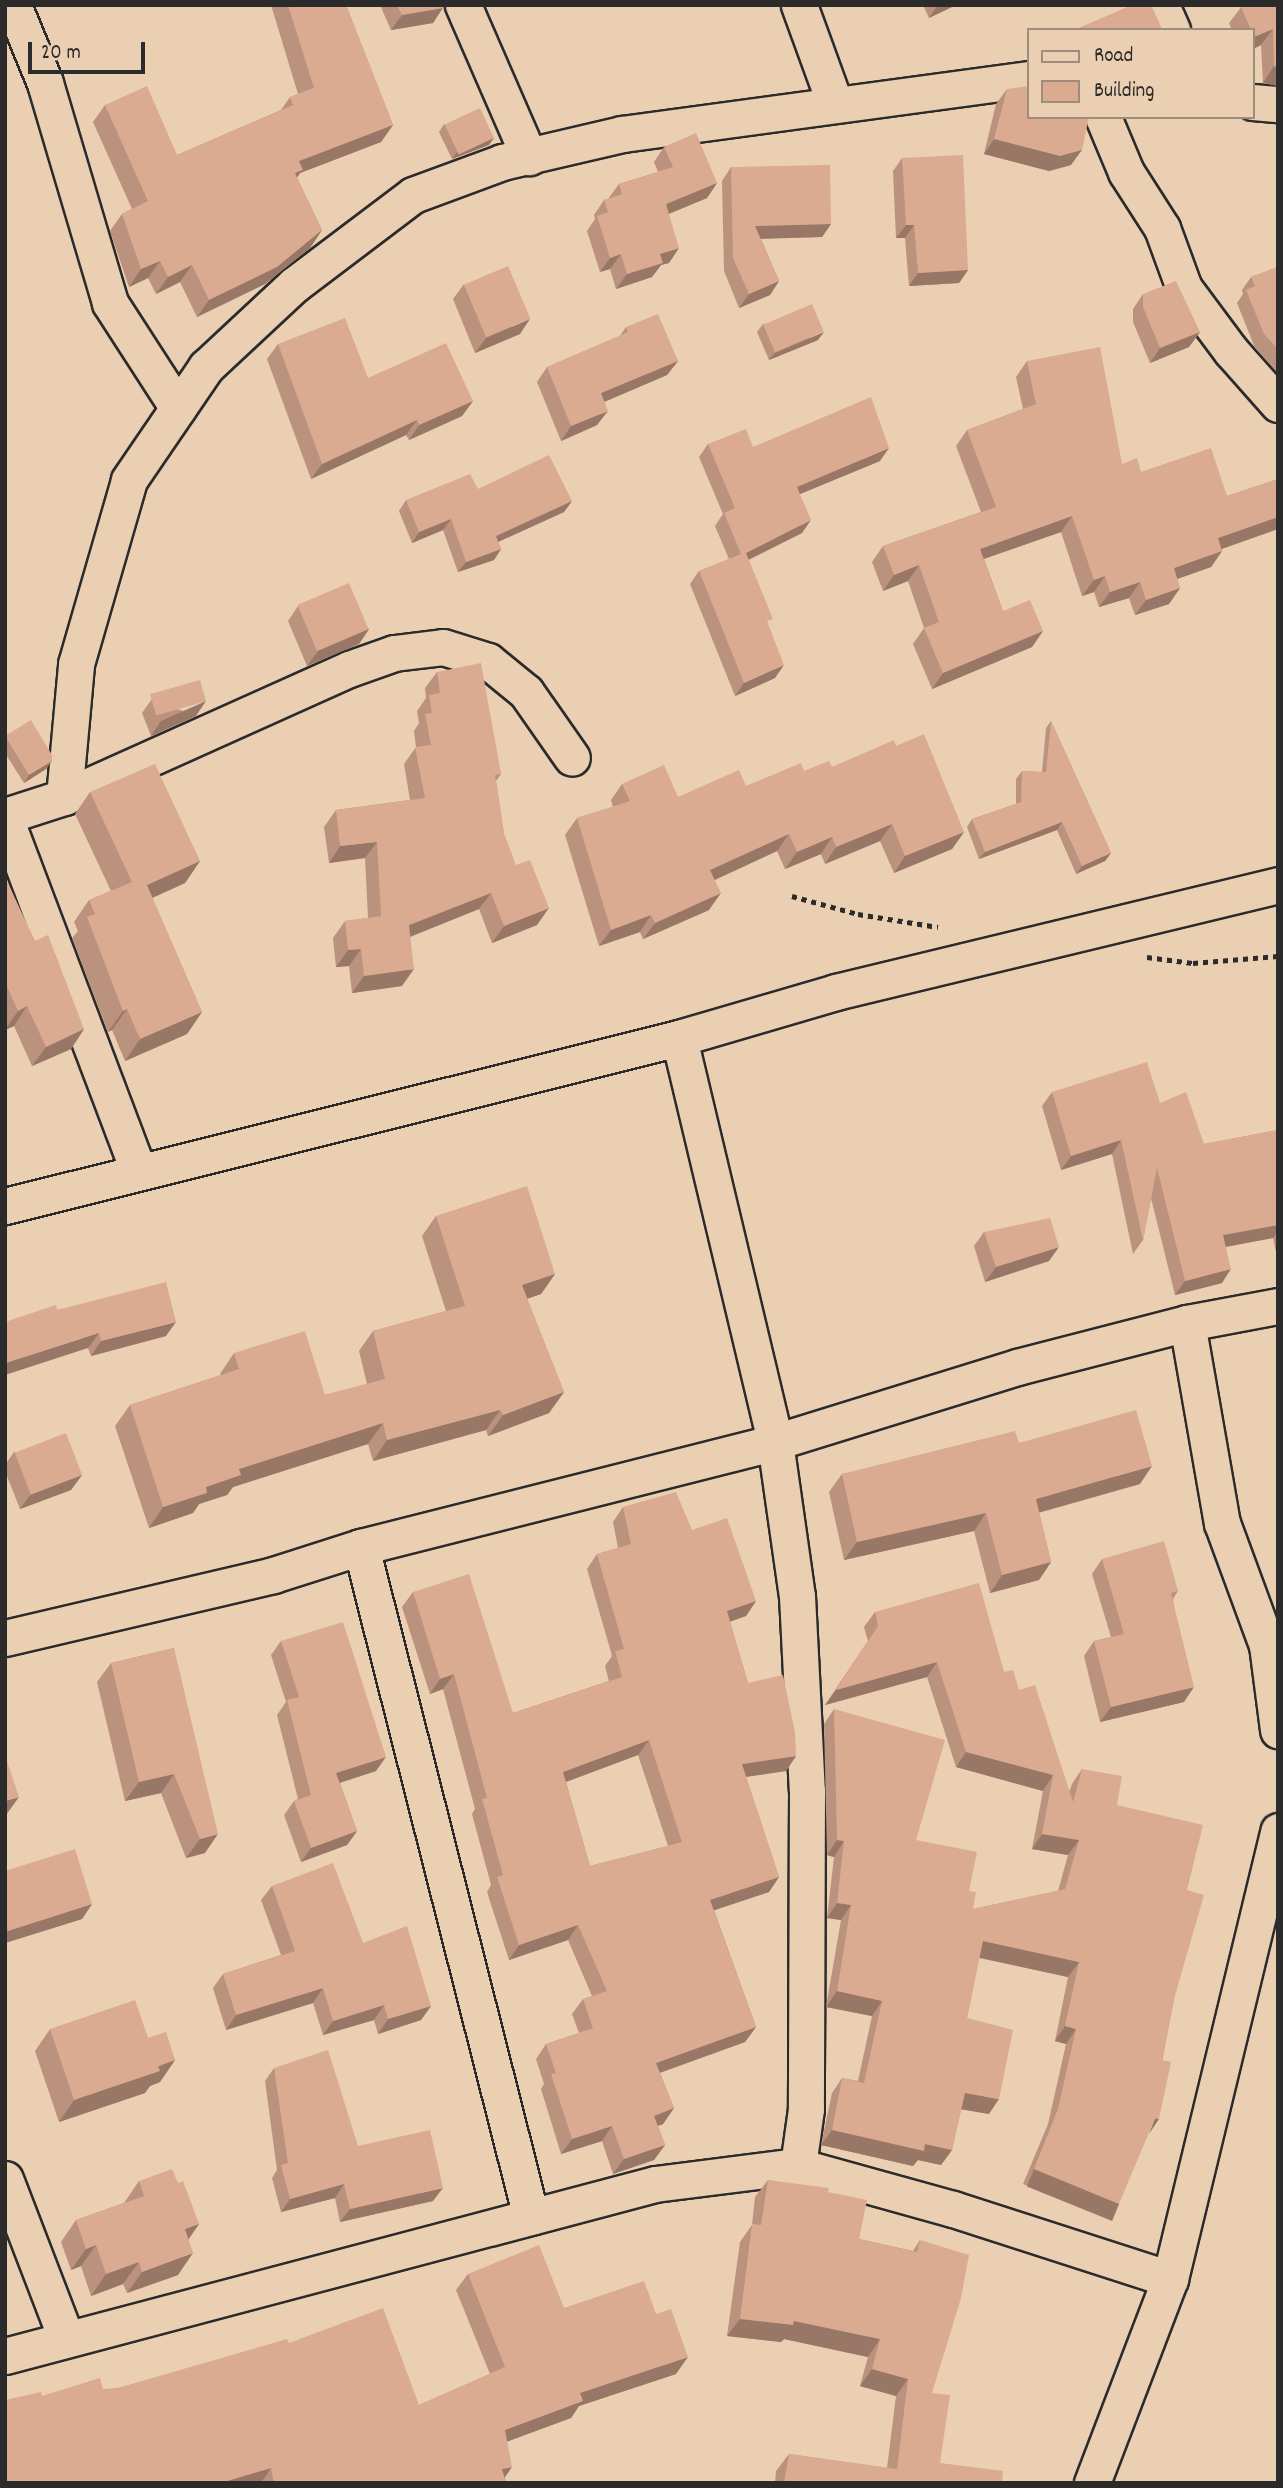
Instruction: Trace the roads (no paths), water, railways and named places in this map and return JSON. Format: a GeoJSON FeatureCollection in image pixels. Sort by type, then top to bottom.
{"type":"FeatureCollection","features":[{"type":"Feature","properties":{"kind":"street"},"geometry":{"type":"LineString","coordinates":[[13,5],[44,83],[110,303],[178,408]]}},
{"type":"Feature","properties":{"kind":"street"},"geometry":{"type":"LineString","coordinates":[[463,5],[529,157]]}},
{"type":"Feature","properties":{"kind":"street"},"geometry":{"type":"LineString","coordinates":[[799,5],[835,104]]}},
{"type":"Feature","properties":{"kind":"street"},"geometry":{"type":"LineString","coordinates":[[1161,5],[1171,28]]}},
{"type":"Feature","properties":{"kind":"street"},"geometry":{"type":"LineString","coordinates":[[64,797],[76,664],[129,480],[206,367],[293,285],[413,195],[529,157],[622,134],[1028,79]]}},
{"type":"Feature","properties":{"kind":"street"},"geometry":{"type":"LineString","coordinates":[[1255,102],[1278,104]]}},
{"type":"Feature","properties":{"kind":"street"},"geometry":{"type":"LineString","coordinates":[[1104,119],[1126,172],[1162,228],[1184,288],[1230,351],[1278,404]]}},
{"type":"Feature","properties":{"kind":"street"},"geometry":{"type":"LineString","coordinates":[[138,1170],[5,817],[64,797],[349,669],[394,653],[443,647],[488,661],[526,692],[572,758]]}},
{"type":"Feature","properties":{"kind":"street"},"geometry":{"type":"LineString","coordinates":[[5,1206],[138,1170],[679,1038],[836,992],[1278,885]]}},
{"type":"Feature","properties":{"kind":"street"},"geometry":{"type":"LineString","coordinates":[[679,1038],[775,1442],[797,1596],[807,1791],[806,2109],[798,2166]]}},
{"type":"Feature","properties":{"kind":"street"},"geometry":{"type":"LineString","coordinates":[[5,1638],[273,1575],[361,1547],[775,1442],[1017,1367],[1187,1323],[1278,1306]]}},
{"type":"Feature","properties":{"kind":"street"},"geometry":{"type":"LineString","coordinates":[[1187,1323],[1222,1523],[1267,1644],[1278,1730]]}},
{"type":"Feature","properties":{"kind":"street"},"geometry":{"type":"LineString","coordinates":[[361,1547],[531,2217]]}},
{"type":"Feature","properties":{"kind":"street"},"geometry":{"type":"LineString","coordinates":[[1092,2483],[1170,2279],[1278,1831]]}},
{"type":"Feature","properties":{"kind":"street"},"geometry":{"type":"LineString","coordinates":[[5,2356],[655,2184],[798,2166],[953,2208],[1170,2279]]}},
{"type":"Feature","properties":{"kind":"street"},"geometry":{"type":"LineString","coordinates":[[5,2179],[66,2338]]}}]}
